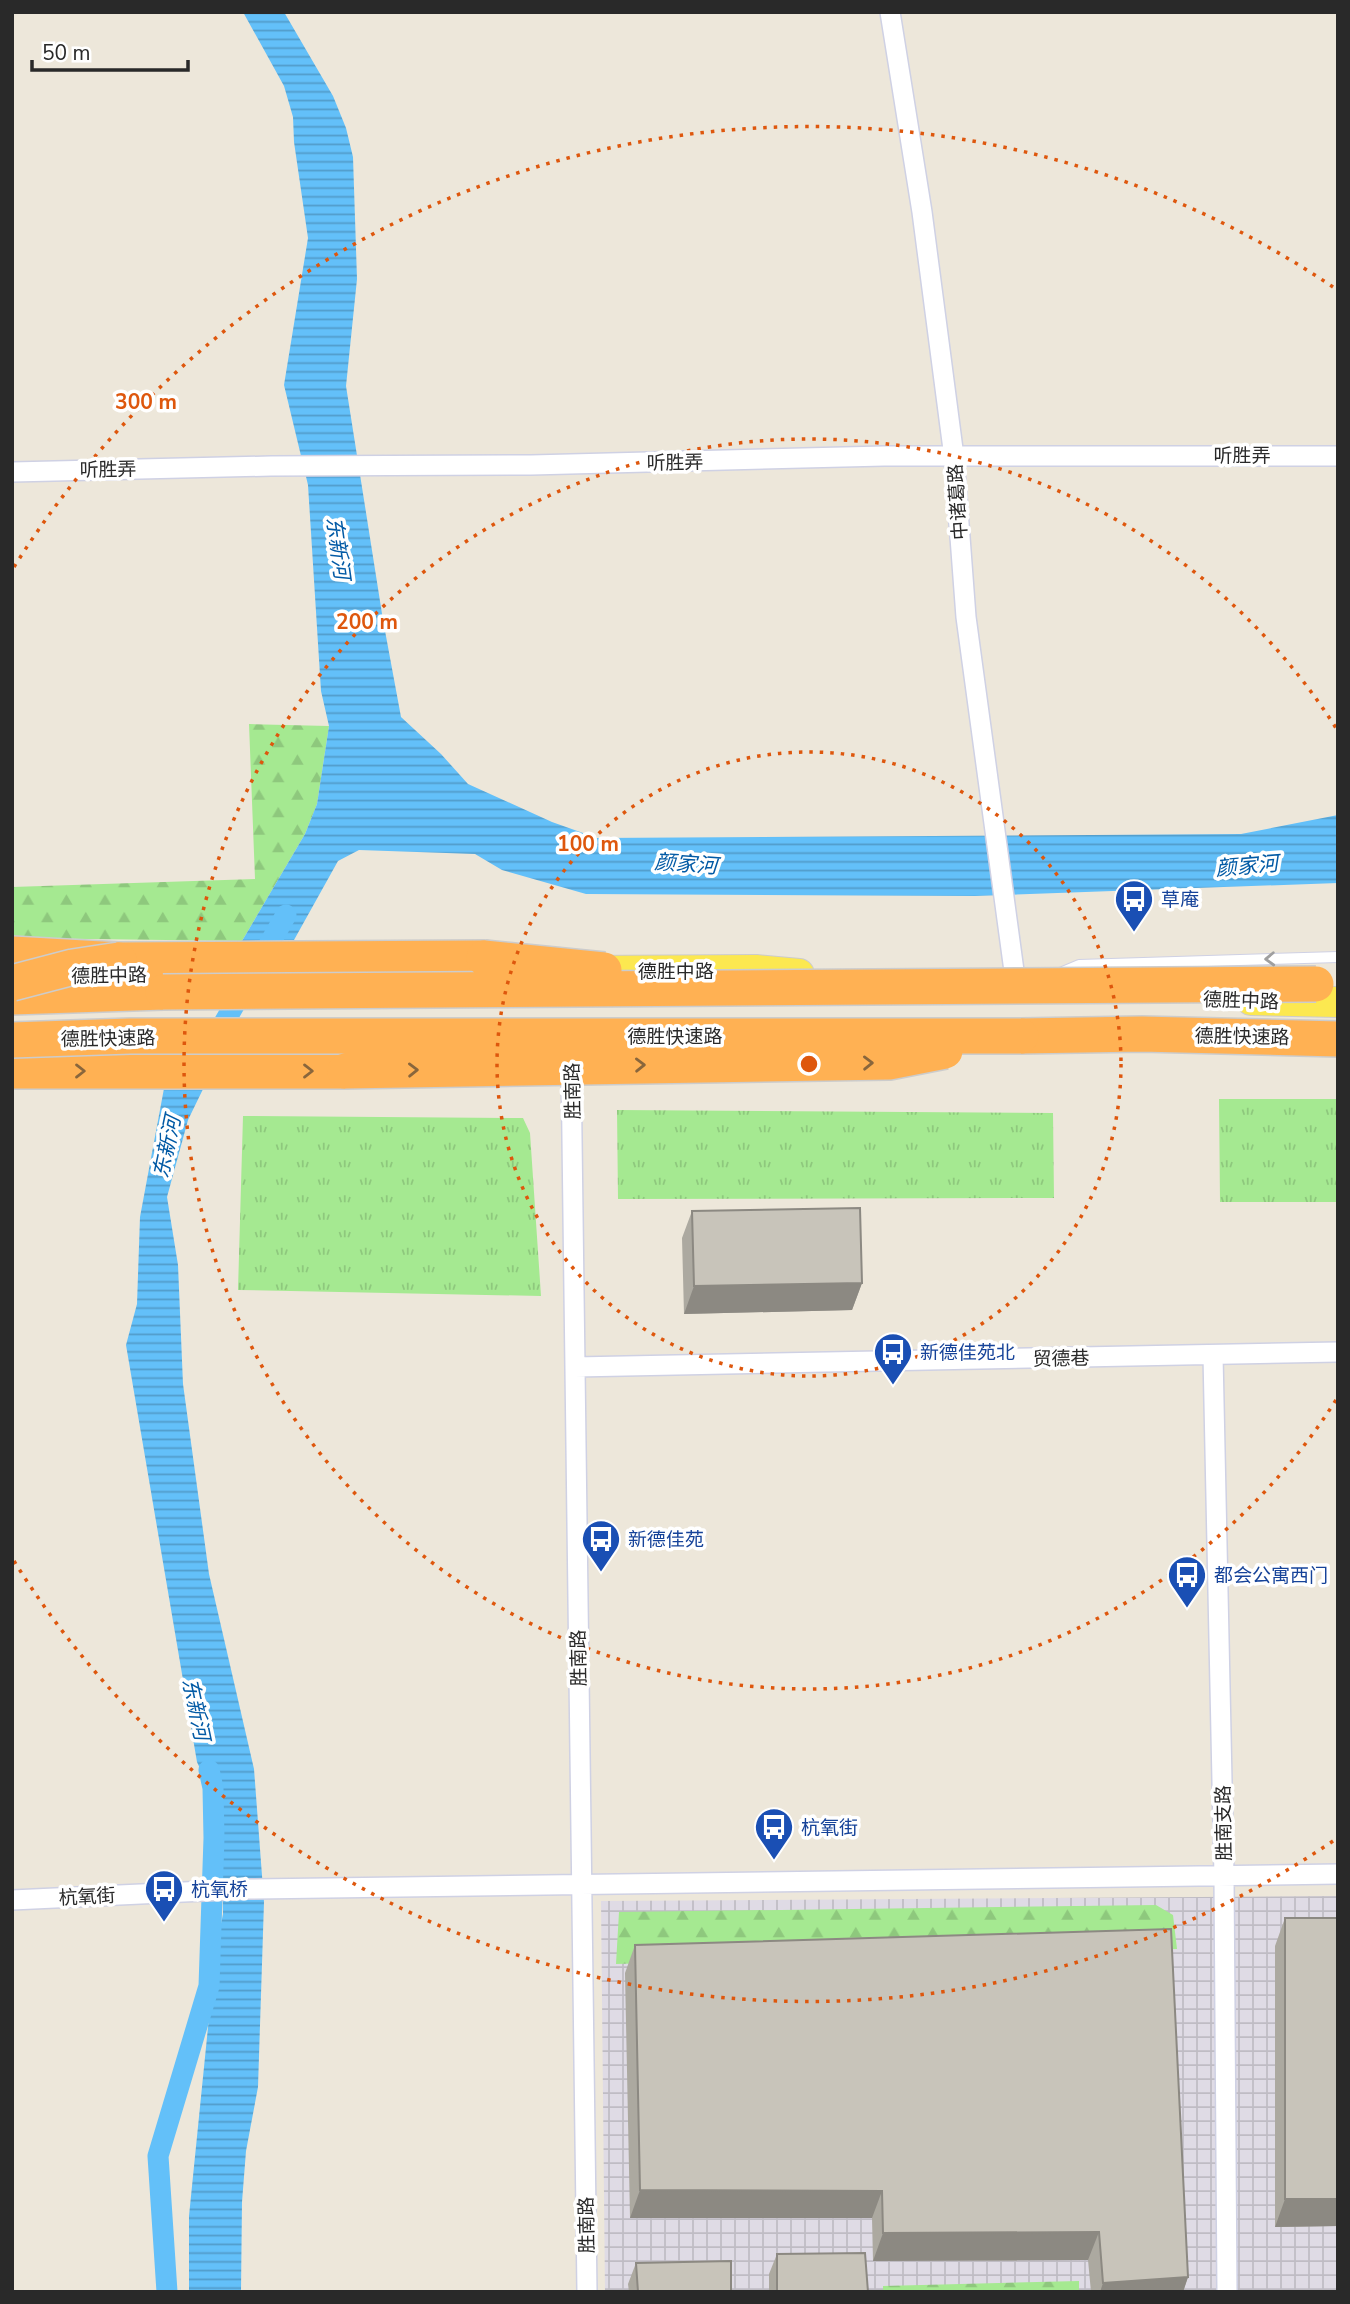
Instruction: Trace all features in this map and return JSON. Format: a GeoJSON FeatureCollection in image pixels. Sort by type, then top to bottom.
{"type":"FeatureCollection","features":[{"type":"Feature","properties":{"kind":"highway"},"geometry":{"type":"LineString","coordinates":[[12,954],[119,960],[484,958],[782,988]]}},
{"type":"Feature","properties":{"kind":"highway"},"geometry":{"type":"LineString","coordinates":[[12,983],[74,967],[119,960]]}},
{"type":"Feature","properties":{"kind":"highway"},"geometry":{"type":"LineString","coordinates":[[12,997],[163,992],[1338,983]]}},
{"type":"Feature","properties":{"kind":"highway","name":"德胜快速路"},"geometry":{"type":"LineString","coordinates":[[12,1040],[130,1036],[1142,1034],[1338,1039]]}},
{"type":"Feature","properties":{"kind":"highway"},"geometry":{"type":"LineString","coordinates":[[12,1071],[345,1071],[889,1062],[1021,1036]]}},
{"type":"Feature","properties":{"kind":"main road","name":"德胜中路"},"geometry":{"type":"LineString","coordinates":[[12,976],[756,970],[1017,993],[1338,1002]]}},
{"type":"Feature","properties":{"kind":"main road","name":"德胜中路"},"geometry":{"type":"LineString","coordinates":[[12,1029],[1022,1020],[1338,1022]]}},
{"type":"Feature","properties":{"kind":"street","name":"中诸葛路"},"geometry":{"type":"LineString","coordinates":[[890,12],[922,212],[954,457],[966,617],[1017,993]]}},
{"type":"Feature","properties":{"kind":"street","name":"听胜弄"},"geometry":{"type":"LineString","coordinates":[[12,471],[954,457],[1338,456]]}},
{"type":"Feature","properties":{"kind":"street","name":"胜南路"},"geometry":{"type":"LineString","coordinates":[[571,1024],[587,2292]]}},
{"type":"Feature","properties":{"kind":"street","name":"贸德巷"},"geometry":{"type":"LineString","coordinates":[[575,1367],[1338,1352]]}},
{"type":"Feature","properties":{"kind":"street","name":"胜南支路"},"geometry":{"type":"LineString","coordinates":[[1213,1355],[1224,1876],[1227,2292]]}},
{"type":"Feature","properties":{"kind":"street","name":"杭氧街"},"geometry":{"type":"LineString","coordinates":[[12,1900],[248,1889],[1338,1874]]}},
{"type":"Feature","properties":{"kind":"lane"},"geometry":{"type":"LineString","coordinates":[[1017,993],[1079,965],[1338,957]]}},
{"type":"Feature","properties":{"kind":"shaded area"},"geometry":{"type":"Polygon","coordinates":[[[1338,1896],[1338,2292],[605,2292],[601,1901],[1338,1896]]]}},
{"type":"Feature","properties":{"kind":"green space"},"geometry":{"type":"Polygon","coordinates":[[[249,724],[329,726],[317,804],[305,834],[242,941],[12,938],[12,887],[255,879],[249,724]]]}},
{"type":"Feature","properties":{"kind":"green space"},"geometry":{"type":"Polygon","coordinates":[[[1219,1099],[1338,1099],[1338,1202],[1220,1202],[1219,1099]]]}},
{"type":"Feature","properties":{"kind":"green space"},"geometry":{"type":"Polygon","coordinates":[[[617,1110],[1053,1113],[1054,1198],[618,1199],[617,1110]]]}},
{"type":"Feature","properties":{"kind":"green space"},"geometry":{"type":"Polygon","coordinates":[[[243,1116],[523,1118],[530,1133],[541,1296],[238,1290],[243,1116]]]}},
{"type":"Feature","properties":{"kind":"green space"},"geometry":{"type":"Polygon","coordinates":[[[1156,1905],[1173,1915],[1177,1949],[616,1964],[619,1912],[1156,1905]]]}},
{"type":"Feature","properties":{"kind":"green space"},"geometry":{"type":"Polygon","coordinates":[[[1079,2281],[1079,2292],[883,2292],[883,2286],[1079,2281]]]}},
{"type":"Feature","properties":{"kind":"water","name":"颜家河"},"geometry":{"type":"Polygon","coordinates":[[[243,12],[284,12],[333,96],[346,128],[353,157],[357,279],[346,386],[401,717],[441,754],[468,784],[552,822],[597,838],[1241,834],[1338,815],[1338,883],[975,896],[586,894],[502,870],[475,854],[359,850],[338,861],[294,940],[242,941],[305,834],[317,804],[329,726],[321,691],[308,485],[284,385],[308,238],[293,117],[284,86],[243,12]]]}},
{"type":"Feature","properties":{"kind":"water"},"geometry":{"type":"Polygon","coordinates":[[[165,1083],[205,1085],[188,1120],[167,1197],[178,1265],[183,1384],[209,1574],[254,1769],[264,1902],[258,2087],[246,2151],[242,2202],[241,2292],[189,2292],[189,2216],[216,1948],[223,1914],[222,1817],[197,1762],[126,1345],[137,1304],[140,1217],[165,1083]]]}},
{"type":"Feature","properties":{"kind":"building"},"geometry":{"type":"Polygon","coordinates":[[[860,1208],[862,1283],[694,1286],[692,1211],[860,1208]]]}},
{"type":"Feature","properties":{"kind":"building"},"geometry":{"type":"Polygon","coordinates":[[[1285,1918],[1338,1918],[1338,2199],[1285,2199],[1285,1918]]]}},
{"type":"Feature","properties":{"kind":"building"},"geometry":{"type":"Polygon","coordinates":[[[1171,1929],[1188,2277],[1103,2283],[1099,2232],[883,2233],[882,2191],[640,2190],[635,1945],[1171,1929]]]}},
{"type":"Feature","properties":{"kind":"building"},"geometry":{"type":"Polygon","coordinates":[[[865,2253],[868,2292],[777,2292],[777,2254],[865,2253]]]}},
{"type":"Feature","properties":{"kind":"building"},"geometry":{"type":"Polygon","coordinates":[[[731,2261],[731,2292],[638,2292],[636,2263],[731,2261]]]}},
{"type":"Feature","properties":{"kind":"waterway","name":"东新河"},"geometry":{"type":"LineString","coordinates":[[213,1042],[286,915]]}},
{"type":"Feature","properties":{"kind":"waterway","name":"东新河"},"geometry":{"type":"LineString","coordinates":[[167,2292],[158,2156],[209,1986],[214,1838],[213,1788],[209,1770]]}},
{"type":"Feature","properties":{"kind":"place","name":"草庵"},"geometry":{"type":"Point","coordinates":[1134,933]}},
{"type":"Feature","properties":{"kind":"place","name":"新德佳苑北"},"geometry":{"type":"Point","coordinates":[893,1386]}},
{"type":"Feature","properties":{"kind":"place","name":"新德佳苑"},"geometry":{"type":"Point","coordinates":[601,1573]}},
{"type":"Feature","properties":{"kind":"place","name":"都会公寓西门"},"geometry":{"type":"Point","coordinates":[1187,1609]}},
{"type":"Feature","properties":{"kind":"place","name":"杭氧街"},"geometry":{"type":"Point","coordinates":[774,1861]}},
{"type":"Feature","properties":{"kind":"place","name":"杭氧桥"},"geometry":{"type":"Point","coordinates":[164,1923]}}]}
